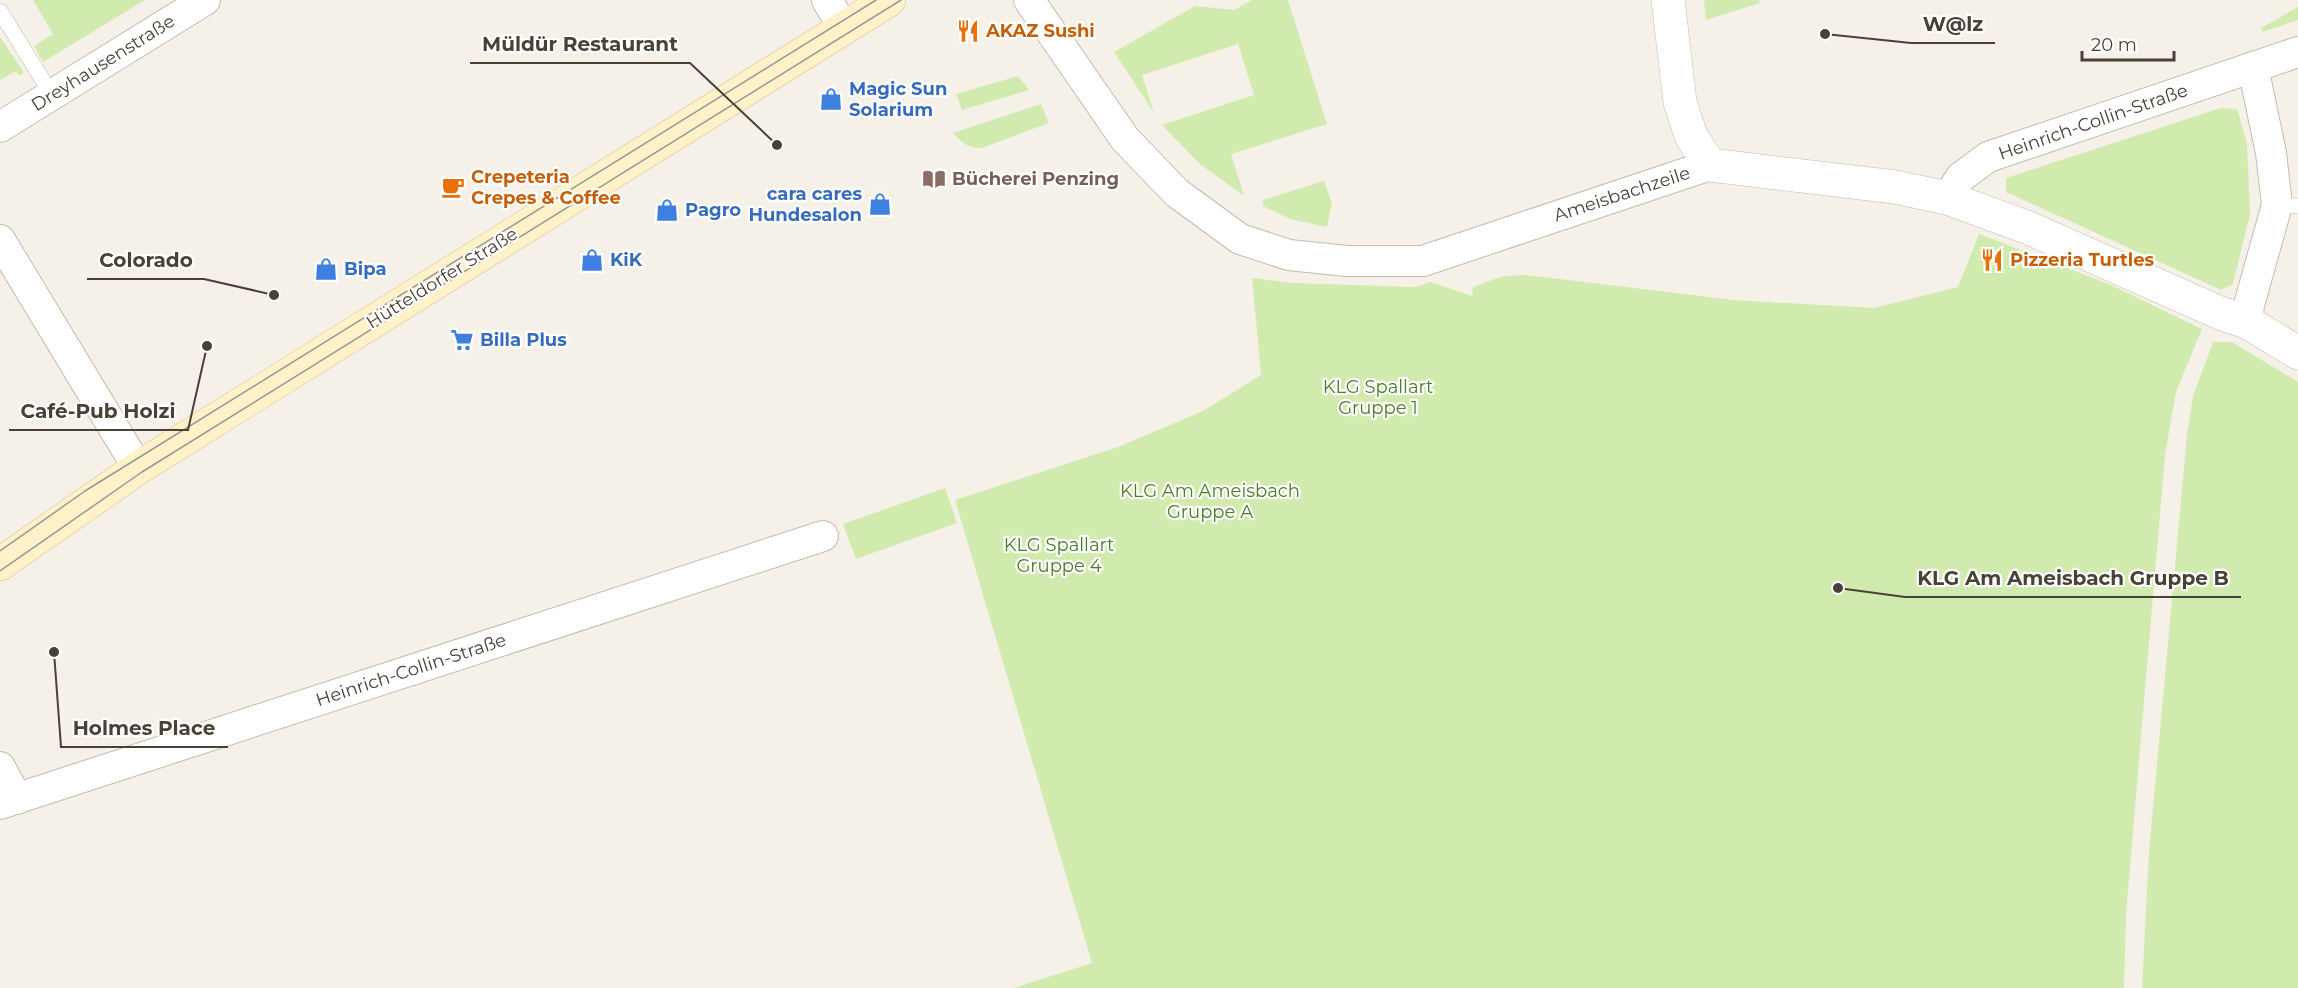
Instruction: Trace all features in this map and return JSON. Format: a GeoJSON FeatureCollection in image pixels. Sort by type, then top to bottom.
{"type":"FeatureCollection","features":[{"type":"Feature","properties":{"kind":"main road","name":"Hütteldorfer Straße"},"geometry":{"type":"LineString","coordinates":[[0,564],[138,468],[835,14],[889,0]]}},
{"type":"Feature","properties":{"kind":"street","name":"Dreyhausenstraße"},"geometry":{"type":"LineString","coordinates":[[0,127],[205,0]]}},
{"type":"Feature","properties":{"kind":"street","name":"Ameisbachzeile"},"geometry":{"type":"LineString","coordinates":[[1029,0],[1125,139],[1177,193],[1240,238],[1288,255],[1347,261],[1423,261],[1710,165],[1895,187],[1947,198],[2029,228],[2220,313],[2247,322],[2298,354]]}},
{"type":"Feature","properties":{"kind":"street"},"geometry":{"type":"LineString","coordinates":[[1668,0],[1680,102],[1691,136],[1710,165]]}},
{"type":"Feature","properties":{"kind":"street","name":"Heinrich-Collin-Straße"},"geometry":{"type":"LineString","coordinates":[[1947,198],[1961,177],[1988,157],[2298,52]]}},
{"type":"Feature","properties":{"kind":"street"},"geometry":{"type":"LineString","coordinates":[[2247,322],[2249,305],[2287,205],[2268,140],[2253,67]]}},
{"type":"Feature","properties":{"kind":"street"},"geometry":{"type":"LineString","coordinates":[[0,240],[138,468]]}},
{"type":"Feature","properties":{"kind":"street","name":"Heinrich-Collin-Straße"},"geometry":{"type":"LineString","coordinates":[[8,802],[823,536]]}},
{"type":"Feature","properties":{"kind":"street"},"geometry":{"type":"LineString","coordinates":[[0,767],[8,802]]}},
{"type":"Feature","properties":{"kind":"lane"},"geometry":{"type":"LineString","coordinates":[[0,11],[52,95]]}},
{"type":"Feature","properties":{"kind":"green space"},"geometry":{"type":"Polygon","coordinates":[[[33,0],[145,0],[43,62],[34,46],[53,34],[33,0]]]}},
{"type":"Feature","properties":{"kind":"green space"},"geometry":{"type":"Polygon","coordinates":[[[1252,0],[1288,0],[1327,124],[1231,154],[1244,196],[1200,164],[1162,125],[1254,95],[1238,44],[1142,75],[1154,113],[1114,52],[1195,6],[1234,10],[1252,0]]]}},
{"type":"Feature","properties":{"kind":"green space"},"geometry":{"type":"Polygon","coordinates":[[[1704,0],[1759,0],[1760,3],[1706,20],[1704,0]]]}},
{"type":"Feature","properties":{"kind":"green space"},"geometry":{"type":"Polygon","coordinates":[[[2298,7],[2298,20],[2263,32],[2261,28],[2298,7]]]}},
{"type":"Feature","properties":{"kind":"green space"},"geometry":{"type":"Polygon","coordinates":[[[0,38],[24,73],[19,76],[16,71],[0,80],[0,38]]]}},
{"type":"Feature","properties":{"kind":"green space"},"geometry":{"type":"Polygon","coordinates":[[[1018,76],[1029,90],[962,110],[956,94],[1018,76]]]}},
{"type":"Feature","properties":{"kind":"green space"},"geometry":{"type":"Polygon","coordinates":[[[1041,104],[1049,123],[982,148],[966,145],[953,133],[1041,104]]]}},
{"type":"Feature","properties":{"kind":"green space"},"geometry":{"type":"Polygon","coordinates":[[[2221,108],[2237,109],[2247,143],[2250,214],[2233,284],[2221,290],[2006,192],[2006,178],[2221,108]]]}},
{"type":"Feature","properties":{"kind":"green space"},"geometry":{"type":"Polygon","coordinates":[[[1324,181],[1332,203],[1327,227],[1290,219],[1263,206],[1263,200],[1324,181]]]}},
{"type":"Feature","properties":{"kind":"green space"},"geometry":{"type":"Polygon","coordinates":[[[1979,234],[2111,285],[2202,329],[2176,392],[2165,455],[2126,914],[2124,988],[1014,988],[1092,963],[955,500],[1118,447],[1203,411],[1261,375],[1252,278],[1293,283],[1416,287],[1431,282],[1472,296],[1473,287],[1503,276],[1526,275],[1734,300],[1874,308],[1958,287],[1979,234]]]}},
{"type":"Feature","properties":{"kind":"green space"},"geometry":{"type":"Polygon","coordinates":[[[2213,342],[2232,342],[2298,382],[2298,988],[2142,988],[2149,851],[2187,434],[2193,396],[2213,342]]]}},
{"type":"Feature","properties":{"kind":"green space"},"geometry":{"type":"Polygon","coordinates":[[[945,488],[957,523],[856,559],[843,524],[945,488]]]}},
{"type":"Feature","properties":{"kind":"tram line"},"geometry":{"type":"LineString","coordinates":[[0,551],[85,491],[876,0]]}},
{"type":"Feature","properties":{"kind":"tram line"},"geometry":{"type":"LineString","coordinates":[[0,571],[142,472],[901,0]]}},
{"type":"Feature","properties":{"kind":"place","name":"AKAZ Sushi"},"geometry":{"type":"Point","coordinates":[968,31]}},
{"type":"Feature","properties":{"kind":"place","name":"W@lz"},"geometry":{"type":"Point","coordinates":[1825,34]}},
{"type":"Feature","properties":{"kind":"place","name":"Magic Sun Solarium"},"geometry":{"type":"Point","coordinates":[831,99]}},
{"type":"Feature","properties":{"kind":"place","name":"Müldür Restaurant"},"geometry":{"type":"Point","coordinates":[777,145]}},
{"type":"Feature","properties":{"kind":"place","name":"Bücherei Penzing"},"geometry":{"type":"Point","coordinates":[934,179]}},
{"type":"Feature","properties":{"kind":"place","name":"Crepeteria Crepes & Coffee"},"geometry":{"type":"Point","coordinates":[453,187]}},
{"type":"Feature","properties":{"kind":"place","name":"cara cares Hundesalon"},"geometry":{"type":"Point","coordinates":[880,204]}},
{"type":"Feature","properties":{"kind":"place","name":"Pagro"},"geometry":{"type":"Point","coordinates":[667,210]}},
{"type":"Feature","properties":{"kind":"place","name":"KiK"},"geometry":{"type":"Point","coordinates":[592,260]}},
{"type":"Feature","properties":{"kind":"place","name":"Pizzeria Turtles"},"geometry":{"type":"Point","coordinates":[1992,260]}},
{"type":"Feature","properties":{"kind":"place","name":"Bipa"},"geometry":{"type":"Point","coordinates":[326,269]}},
{"type":"Feature","properties":{"kind":"place","name":"Colorado"},"geometry":{"type":"Point","coordinates":[274,295]}},
{"type":"Feature","properties":{"kind":"place","name":"Billa Plus"},"geometry":{"type":"Point","coordinates":[462,340]}},
{"type":"Feature","properties":{"kind":"place","name":"Café-Pub Holzi"},"geometry":{"type":"Point","coordinates":[207,346]}},
{"type":"Feature","properties":{"kind":"place","name":"KLG Am Ameisbach Gruppe B"},"geometry":{"type":"Point","coordinates":[1838,588]}},
{"type":"Feature","properties":{"kind":"place","name":"Holmes Place"},"geometry":{"type":"Point","coordinates":[54,652]}},
{"type":"Feature","properties":{"kind":"park label","name":"KLG Spallart Gruppe 1"},"geometry":{"type":"Point","coordinates":[1378,397]}},
{"type":"Feature","properties":{"kind":"park label","name":"KLG Am Ameisbach Gruppe A"},"geometry":{"type":"Point","coordinates":[1210,501]}},
{"type":"Feature","properties":{"kind":"park label","name":"KLG Spallart Gruppe 4"},"geometry":{"type":"Point","coordinates":[1059,555]}}]}
